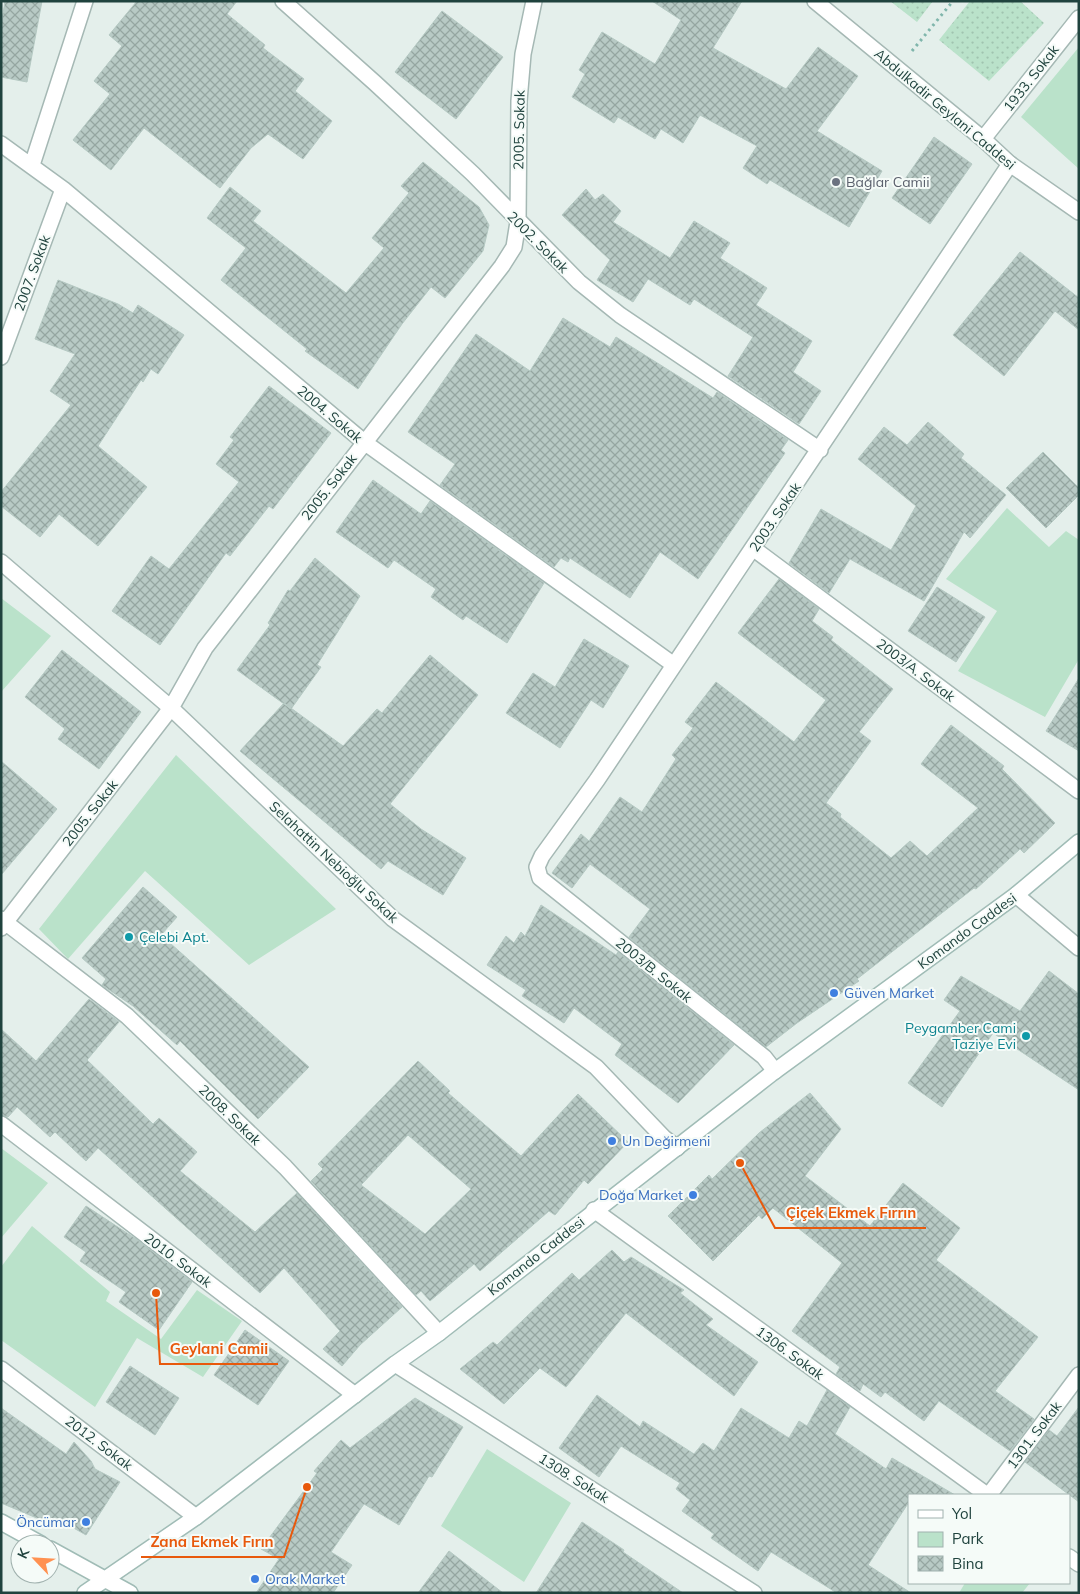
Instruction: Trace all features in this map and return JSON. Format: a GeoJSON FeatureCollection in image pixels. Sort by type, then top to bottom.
{"type":"FeatureCollection","features":[{"type":"Feature","properties":{"kind":"street"},"geometry":{"type":"LineString","coordinates":[[32,165],[85,1]]}},
{"type":"Feature","properties":{"kind":"street","name":"2002. Sokak"},"geometry":{"type":"LineString","coordinates":[[284,1],[459,161],[579,282],[620,315],[820,450]]}},
{"type":"Feature","properties":{"kind":"street","name":"2005. Sokak"},"geometry":{"type":"LineString","coordinates":[[3,923],[171,708],[205,648],[502,266],[514,246],[518,222],[519,101],[523,54],[534,1]]}},
{"type":"Feature","properties":{"kind":"street","name":"Abdulkadir Geylani Caddesi"},"geometry":{"type":"LineString","coordinates":[[815,1],[983,139],[1010,164],[1079,212]]}},
{"type":"Feature","properties":{"kind":"street","name":"1933. Sokak"},"geometry":{"type":"LineString","coordinates":[[983,139],[1079,18]]}},
{"type":"Feature","properties":{"kind":"street","name":"2004. Sokak"},"geometry":{"type":"LineString","coordinates":[[1,144],[63,189],[364,442],[674,665]]}},
{"type":"Feature","properties":{"kind":"street","name":"2003. Sokak"},"geometry":{"type":"LineString","coordinates":[[537,867],[542,856],[597,780],[754,549],[1010,164]]}},
{"type":"Feature","properties":{"kind":"street","name":"2007. Sokak"},"geometry":{"type":"LineString","coordinates":[[1,357],[63,189]]}},
{"type":"Feature","properties":{"kind":"street","name":"2003/A. Sokak"},"geometry":{"type":"LineString","coordinates":[[754,549],[1079,791]]}},
{"type":"Feature","properties":{"kind":"street","name":"Selahattin Nebioğlu Sokak"},"geometry":{"type":"LineString","coordinates":[[1,562],[171,708],[393,919],[596,1067],[664,1138],[677,1148]]}},
{"type":"Feature","properties":{"kind":"street","name":"Komando Caddesi"},"geometry":{"type":"LineString","coordinates":[[85,1593],[196,1517],[395,1364],[439,1333],[594,1210],[776,1071],[1016,895],[1079,842]]}},
{"type":"Feature","properties":{"kind":"street","name":"2003/B. Sokak"},"geometry":{"type":"LineString","coordinates":[[537,867],[540,878],[764,1057],[776,1071]]}},
{"type":"Feature","properties":{"kind":"street"},"geometry":{"type":"LineString","coordinates":[[1016,895],[1079,948]]}},
{"type":"Feature","properties":{"kind":"street","name":"2008. Sokak"},"geometry":{"type":"LineString","coordinates":[[3,923],[134,1022],[285,1168],[439,1333]]}},
{"type":"Feature","properties":{"kind":"street","name":"2010. Sokak"},"geometry":{"type":"LineString","coordinates":[[1,1124],[355,1395]]}},
{"type":"Feature","properties":{"kind":"street","name":"1306. Sokak"},"geometry":{"type":"LineString","coordinates":[[594,1210],[987,1494]]}},
{"type":"Feature","properties":{"kind":"street","name":"1308. Sokak"},"geometry":{"type":"LineString","coordinates":[[395,1364],[754,1593]]}},
{"type":"Feature","properties":{"kind":"street","name":"2012. Sokak"},"geometry":{"type":"LineString","coordinates":[[1,1369],[196,1517]]}},
{"type":"Feature","properties":{"kind":"street","name":"1301. Sokak"},"geometry":{"type":"LineString","coordinates":[[989,1494],[1079,1375]]}},
{"type":"Feature","properties":{"kind":"street"},"geometry":{"type":"LineString","coordinates":[[1,1522],[23,1534]]}},
{"type":"Feature","properties":{"kind":"street"},"geometry":{"type":"LineString","coordinates":[[60,1555],[130,1593]]}},
{"type":"Feature","properties":{"kind":"path"},"geometry":{"type":"LineString","coordinates":[[897,69],[954,1]]}},
{"type":"Feature","properties":{"kind":"green space"},"geometry":{"type":"Polygon","coordinates":[[[890,1],[933,1],[917,22],[890,1]]]}},
{"type":"Feature","properties":{"kind":"green space"},"geometry":{"type":"Polygon","coordinates":[[[970,1],[1020,1],[1044,23],[989,81],[939,40],[970,1]]]}},
{"type":"Feature","properties":{"kind":"green space"},"geometry":{"type":"Polygon","coordinates":[[[1079,47],[1079,169],[1021,117],[1079,47]]]}},
{"type":"Feature","properties":{"kind":"green space"},"geometry":{"type":"Polygon","coordinates":[[[1007,508],[1049,547],[1066,531],[1079,540],[1079,659],[1045,717],[958,671],[997,611],[946,579],[1007,508]]]}},
{"type":"Feature","properties":{"kind":"green space"},"geometry":{"type":"Polygon","coordinates":[[[1,598],[51,636],[1,692],[1,598]]]}},
{"type":"Feature","properties":{"kind":"green space"},"geometry":{"type":"Polygon","coordinates":[[[176,755],[336,909],[249,965],[145,871],[68,959],[39,929],[176,755]]]}},
{"type":"Feature","properties":{"kind":"green space"},"geometry":{"type":"Polygon","coordinates":[[[1,1148],[48,1183],[1,1238],[1,1148]]]}},
{"type":"Feature","properties":{"kind":"green space"},"geometry":{"type":"Polygon","coordinates":[[[32,1226],[110,1292],[106,1301],[161,1339],[197,1290],[242,1321],[203,1377],[137,1338],[95,1407],[1,1340],[1,1267],[32,1226]]]}},
{"type":"Feature","properties":{"kind":"green space"},"geometry":{"type":"Polygon","coordinates":[[[487,1449],[571,1503],[524,1582],[441,1526],[487,1449]]]}},
{"type":"Feature","properties":{"kind":"green space"},"geometry":{"type":"Polygon","coordinates":[[[964,1584],[1029,1584],[1022,1593],[959,1593],[964,1584]]]}},
{"type":"Feature","properties":{"kind":"building"},"geometry":{"type":"Polygon","coordinates":[[[5,1],[42,1],[27,82],[1,77],[1,26],[5,1]]]}},
{"type":"Feature","properties":{"kind":"building"},"geometry":{"type":"Polygon","coordinates":[[[137,1],[237,1],[227,14],[265,45],[263,48],[304,79],[295,91],[332,121],[303,159],[268,134],[251,148],[220,188],[144,128],[111,170],[73,140],[110,94],[94,81],[122,46],[109,35],[137,1]]]}},
{"type":"Feature","properties":{"kind":"building"},"geometry":{"type":"Polygon","coordinates":[[[652,1],[742,1],[713,48],[786,89],[818,47],[858,76],[817,131],[882,171],[849,227],[770,180],[767,184],[743,168],[757,146],[700,115],[683,143],[661,129],[655,139],[618,117],[614,123],[572,97],[585,74],[579,70],[602,32],[655,64],[681,20],[652,1]]]}},
{"type":"Feature","properties":{"kind":"building"},"geometry":{"type":"Polygon","coordinates":[[[442,11],[503,57],[456,119],[395,72],[442,11]]]}},
{"type":"Feature","properties":{"kind":"building"},"geometry":{"type":"Polygon","coordinates":[[[934,137],[972,164],[930,224],[892,198],[934,137]]]}},
{"type":"Feature","properties":{"kind":"building"},"geometry":{"type":"Polygon","coordinates":[[[423,162],[479,207],[489,225],[483,251],[445,298],[431,287],[402,324],[358,389],[305,351],[307,349],[221,280],[246,248],[207,218],[230,187],[261,211],[253,221],[346,293],[384,248],[372,238],[409,193],[401,186],[423,162]]]}},
{"type":"Feature","properties":{"kind":"building"},"geometry":{"type":"Polygon","coordinates":[[[586,189],[595,200],[603,194],[621,211],[613,222],[670,258],[694,221],[730,243],[720,258],[767,288],[756,305],[812,341],[793,372],[821,391],[799,424],[728,376],[753,337],[694,299],[690,305],[648,279],[633,302],[597,280],[610,260],[562,215],[586,189]]]}},
{"type":"Feature","properties":{"kind":"building"},"geometry":{"type":"Polygon","coordinates":[[[1020,252],[1079,298],[1079,330],[1055,311],[1004,376],[953,335],[1020,252]]]}},
{"type":"Feature","properties":{"kind":"building"},"geometry":{"type":"Polygon","coordinates":[[[58,280],[118,304],[133,313],[138,305],[184,335],[158,374],[151,369],[143,382],[141,380],[98,446],[147,487],[98,546],[59,514],[40,537],[1,506],[1,492],[71,405],[50,391],[75,354],[35,339],[58,280]]]}},
{"type":"Feature","properties":{"kind":"building"},"geometry":{"type":"Polygon","coordinates":[[[563,318],[610,347],[616,337],[713,398],[717,392],[788,440],[781,450],[785,453],[698,579],[660,552],[630,598],[570,558],[568,562],[561,558],[554,567],[440,485],[455,464],[408,432],[476,334],[530,371],[563,318]]]}},
{"type":"Feature","properties":{"kind":"building"},"geometry":{"type":"Polygon","coordinates":[[[269,386],[331,433],[273,509],[269,506],[230,556],[226,553],[160,645],[112,611],[151,556],[169,569],[239,482],[216,464],[234,440],[230,437],[269,386]]]}},
{"type":"Feature","properties":{"kind":"building"},"geometry":{"type":"Polygon","coordinates":[[[928,422],[964,454],[961,458],[1006,495],[970,538],[964,532],[924,601],[850,559],[829,593],[789,563],[821,509],[891,550],[916,506],[858,459],[884,427],[907,445],[928,422]]]}},
{"type":"Feature","properties":{"kind":"building"},"geometry":{"type":"Polygon","coordinates":[[[1043,452],[1079,488],[1079,495],[1046,528],[1006,488],[1043,452]]]}},
{"type":"Feature","properties":{"kind":"building"},"geometry":{"type":"Polygon","coordinates":[[[373,480],[421,514],[430,501],[544,583],[507,643],[466,616],[463,620],[431,597],[436,589],[394,560],[388,568],[336,532],[373,480]]]}},
{"type":"Feature","properties":{"kind":"building"},"geometry":{"type":"Polygon","coordinates":[[[315,558],[360,596],[317,665],[321,667],[291,709],[237,670],[270,625],[268,623],[288,590],[290,591],[315,558]]]}},
{"type":"Feature","properties":{"kind":"building"},"geometry":{"type":"Polygon","coordinates":[[[779,579],[819,609],[812,621],[833,637],[831,640],[893,689],[859,732],[871,741],[826,803],[841,814],[840,817],[891,858],[910,841],[927,856],[978,808],[921,764],[951,725],[1004,766],[1002,769],[1055,823],[1024,853],[1020,849],[976,889],[974,888],[857,979],[859,981],[797,1023],[766,1047],[629,937],[650,909],[590,864],[572,888],[552,873],[581,834],[589,841],[620,797],[642,812],[676,759],[672,755],[693,728],[685,722],[716,682],[794,742],[826,700],[738,633],[779,579]]]}},
{"type":"Feature","properties":{"kind":"building"},"geometry":{"type":"Polygon","coordinates":[[[937,587],[985,617],[956,662],[908,631],[937,587]]]}},
{"type":"Feature","properties":{"kind":"building"},"geometry":{"type":"Polygon","coordinates":[[[584,639],[629,666],[603,708],[591,700],[560,748],[506,713],[533,673],[555,687],[584,639]]]}},
{"type":"Feature","properties":{"kind":"building"},"geometry":{"type":"Polygon","coordinates":[[[62,650],[141,712],[99,769],[58,739],[65,729],[25,697],[62,650]]]}},
{"type":"Feature","properties":{"kind":"building"},"geometry":{"type":"Polygon","coordinates":[[[430,655],[478,695],[390,804],[421,829],[466,858],[443,895],[388,861],[381,869],[240,751],[284,703],[343,746],[377,709],[382,713],[430,655]]]}},
{"type":"Feature","properties":{"kind":"building"},"geometry":{"type":"Polygon","coordinates":[[[1079,678],[1079,751],[1046,731],[1079,678]]]}},
{"type":"Feature","properties":{"kind":"building"},"geometry":{"type":"Polygon","coordinates":[[[1,761],[57,809],[1,875],[1,761]]]}},
{"type":"Feature","properties":{"kind":"building"},"geometry":{"type":"Polygon","coordinates":[[[143,887],[177,917],[161,935],[309,1067],[258,1119],[180,1041],[177,1045],[133,1006],[102,985],[106,979],[82,958],[143,887]]]}},
{"type":"Feature","properties":{"kind":"building"},"geometry":{"type":"Polygon","coordinates":[[[541,905],[616,955],[618,952],[734,1045],[678,1103],[615,1055],[622,1044],[574,1008],[564,1023],[522,996],[526,990],[487,965],[506,936],[514,943],[521,932],[525,936],[541,905]]]}},
{"type":"Feature","properties":{"kind":"building"},"geometry":{"type":"Polygon","coordinates":[[[1049,971],[1079,994],[1079,1090],[993,1033],[942,1107],[908,1083],[960,1011],[944,1000],[961,976],[1020,1011],[1049,971]]]}},
{"type":"Feature","properties":{"kind":"building"},"geometry":{"type":"Polygon","coordinates":[[[89,999],[119,1022],[87,1060],[153,1124],[159,1118],[197,1152],[180,1171],[255,1232],[297,1193],[402,1307],[360,1345],[342,1366],[323,1349],[340,1331],[284,1268],[260,1293],[98,1148],[86,1161],[55,1132],[50,1137],[17,1107],[8,1117],[1,1115],[1,1029],[36,1061],[89,999]]]}},
{"type":"Feature","properties":{"kind":"building"},"geometry":{"type":"Polygon","coordinates":[[[418,1061],[450,1091],[448,1093],[521,1156],[578,1094],[628,1142],[588,1184],[584,1180],[555,1215],[549,1211],[480,1271],[474,1264],[430,1301],[421,1291],[416,1295],[311,1181],[323,1169],[318,1164],[418,1061]],[[408,1135],[361,1185],[425,1234],[471,1189],[408,1135]]]}},
{"type":"Feature","properties":{"kind":"building"},"geometry":{"type":"Polygon","coordinates":[[[810,1093],[841,1129],[805,1176],[870,1226],[903,1183],[960,1228],[936,1260],[1038,1337],[995,1391],[1034,1419],[1010,1451],[939,1401],[924,1421],[885,1392],[881,1397],[863,1384],[860,1391],[836,1374],[840,1367],[792,1331],[842,1263],[773,1208],[762,1219],[759,1215],[713,1261],[668,1216],[709,1175],[712,1179],[759,1133],[810,1093]]]}},
{"type":"Feature","properties":{"kind":"building"},"geometry":{"type":"Polygon","coordinates":[[[86,1206],[136,1239],[192,1282],[159,1330],[119,1302],[126,1292],[80,1261],[86,1252],[64,1237],[86,1206]]]}},
{"type":"Feature","properties":{"kind":"building"},"geometry":{"type":"Polygon","coordinates":[[[612,1250],[624,1262],[631,1257],[684,1290],[680,1293],[713,1319],[706,1325],[758,1362],[734,1396],[626,1313],[566,1387],[540,1368],[504,1404],[460,1369],[493,1342],[497,1345],[572,1273],[579,1280],[612,1250]]]}},
{"type":"Feature","properties":{"kind":"building"},"geometry":{"type":"Polygon","coordinates":[[[245,1330],[289,1361],[258,1405],[214,1375],[245,1330]]]}},
{"type":"Feature","properties":{"kind":"building"},"geometry":{"type":"Polygon","coordinates":[[[130,1366],[179,1398],[155,1435],[106,1402],[130,1366]]]}},
{"type":"Feature","properties":{"kind":"building"},"geometry":{"type":"Polygon","coordinates":[[[827,1390],[850,1407],[835,1434],[886,1469],[892,1458],[953,1494],[908,1494],[908,1504],[868,1565],[911,1593],[837,1593],[771,1552],[758,1571],[711,1538],[714,1534],[682,1511],[690,1500],[676,1489],[680,1483],[621,1446],[599,1477],[559,1448],[597,1395],[640,1427],[643,1421],[694,1454],[703,1443],[714,1451],[741,1408],[789,1438],[799,1421],[807,1426],[827,1390]]]}},
{"type":"Feature","properties":{"kind":"building"},"geometry":{"type":"Polygon","coordinates":[[[415,1398],[463,1427],[432,1477],[429,1476],[399,1525],[364,1504],[331,1552],[352,1565],[333,1593],[256,1593],[279,1559],[261,1549],[317,1473],[314,1471],[341,1440],[350,1448],[415,1398]]]}},
{"type":"Feature","properties":{"kind":"building"},"geometry":{"type":"Polygon","coordinates":[[[1079,1407],[1079,1502],[1025,1462],[1049,1430],[1057,1436],[1079,1407]]]}},
{"type":"Feature","properties":{"kind":"building"},"geometry":{"type":"Polygon","coordinates":[[[1,1408],[66,1454],[74,1442],[91,1461],[95,1469],[120,1482],[86,1535],[63,1522],[51,1524],[1,1503],[1,1408]]]}},
{"type":"Feature","properties":{"kind":"building"},"geometry":{"type":"Polygon","coordinates":[[[582,1522],[624,1550],[623,1552],[683,1593],[536,1593],[582,1522]]]}},
{"type":"Feature","properties":{"kind":"building"},"geometry":{"type":"Polygon","coordinates":[[[449,1551],[503,1593],[418,1593],[449,1551]]]}},
{"type":"Feature","properties":{"kind":"place","name":"Bağlar Camii"},"geometry":{"type":"Point","coordinates":[836,182]}},
{"type":"Feature","properties":{"kind":"place","name":"Çelebi Apt."},"geometry":{"type":"Point","coordinates":[129,937]}},
{"type":"Feature","properties":{"kind":"place","name":"Güven Market"},"geometry":{"type":"Point","coordinates":[834,993]}},
{"type":"Feature","properties":{"kind":"place","name":"Peygamber Cami Taziye Evi"},"geometry":{"type":"Point","coordinates":[1026,1036]}},
{"type":"Feature","properties":{"kind":"place","name":"Un Değirmeni"},"geometry":{"type":"Point","coordinates":[612,1141]}},
{"type":"Feature","properties":{"kind":"place","name":"Çiçek Ekmek Fırrın"},"geometry":{"type":"Point","coordinates":[740,1163]}},
{"type":"Feature","properties":{"kind":"place","name":"Doğa Market"},"geometry":{"type":"Point","coordinates":[693,1195]}},
{"type":"Feature","properties":{"kind":"place","name":"Geylani Camii"},"geometry":{"type":"Point","coordinates":[156,1293]}},
{"type":"Feature","properties":{"kind":"place","name":"Zana Ekmek Fırın"},"geometry":{"type":"Point","coordinates":[307,1487]}},
{"type":"Feature","properties":{"kind":"place","name":"Öncümar"},"geometry":{"type":"Point","coordinates":[86,1522]}},
{"type":"Feature","properties":{"kind":"place","name":"Orak Market"},"geometry":{"type":"Point","coordinates":[255,1579]}}]}
